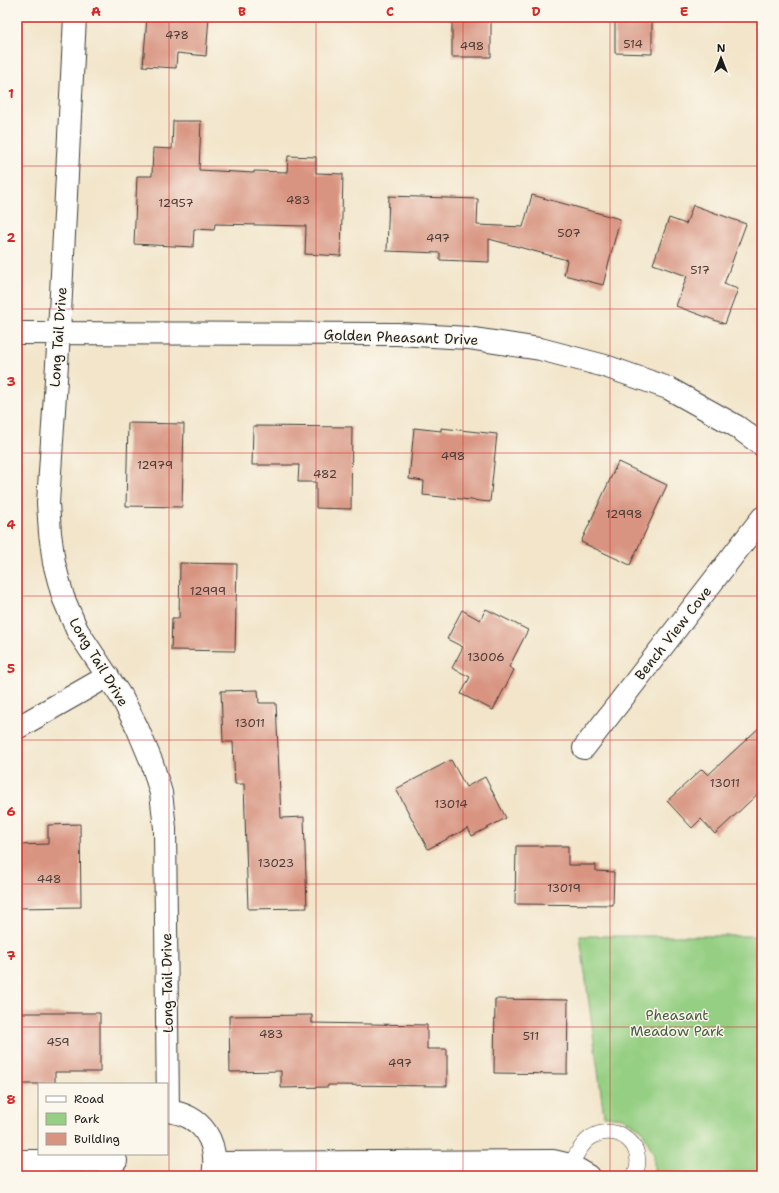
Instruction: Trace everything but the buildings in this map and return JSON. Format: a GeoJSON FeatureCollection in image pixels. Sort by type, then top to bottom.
{"type":"FeatureCollection","features":[{"type":"Feature","properties":{"kind":"street","name":"Long Tail Drive"},"geometry":{"type":"LineString","coordinates":[[75,17],[48,503],[50,533],[53,555],[63,597],[77,630],[122,698],[137,727],[152,763],[161,793],[165,828],[168,1083]]}},
{"type":"Feature","properties":{"kind":"street","name":"Golden Pheasant Drive"},"geometry":{"type":"LineString","coordinates":[[17,333],[397,334],[468,338],[532,348],[605,366],[668,388],[736,426],[762,445]]}},
{"type":"Feature","properties":{"kind":"street","name":"Bench View Cove"},"geometry":{"type":"LineString","coordinates":[[584,748],[762,518]]}},
{"type":"Feature","properties":{"kind":"street"},"geometry":{"type":"LineString","coordinates":[[17,728],[108,676]]}},
{"type":"Feature","properties":{"kind":"street"},"geometry":{"type":"LineString","coordinates":[[168,1111],[181,1114],[192,1119],[210,1138],[214,1150],[214,1169],[553,1161],[570,1165],[589,1176]]}},
{"type":"Feature","properties":{"kind":"street"},"geometry":{"type":"LineString","coordinates":[[17,1161],[118,1164]]}},
{"type":"Feature","properties":{"kind":"lane"},"geometry":{"type":"LineString","coordinates":[[570,1165],[589,1138],[599,1133],[611,1132],[621,1134],[634,1145],[638,1153],[639,1161],[638,1169],[634,1176]]}},
{"type":"Feature","properties":{"kind":"green space","name":"Pheasant Meadow Park"},"geometry":{"type":"Polygon","coordinates":[[[580,936],[762,936],[762,1176],[679,1176],[654,1174],[654,1155],[642,1130],[623,1118],[604,1116],[580,936]]]}}]}
